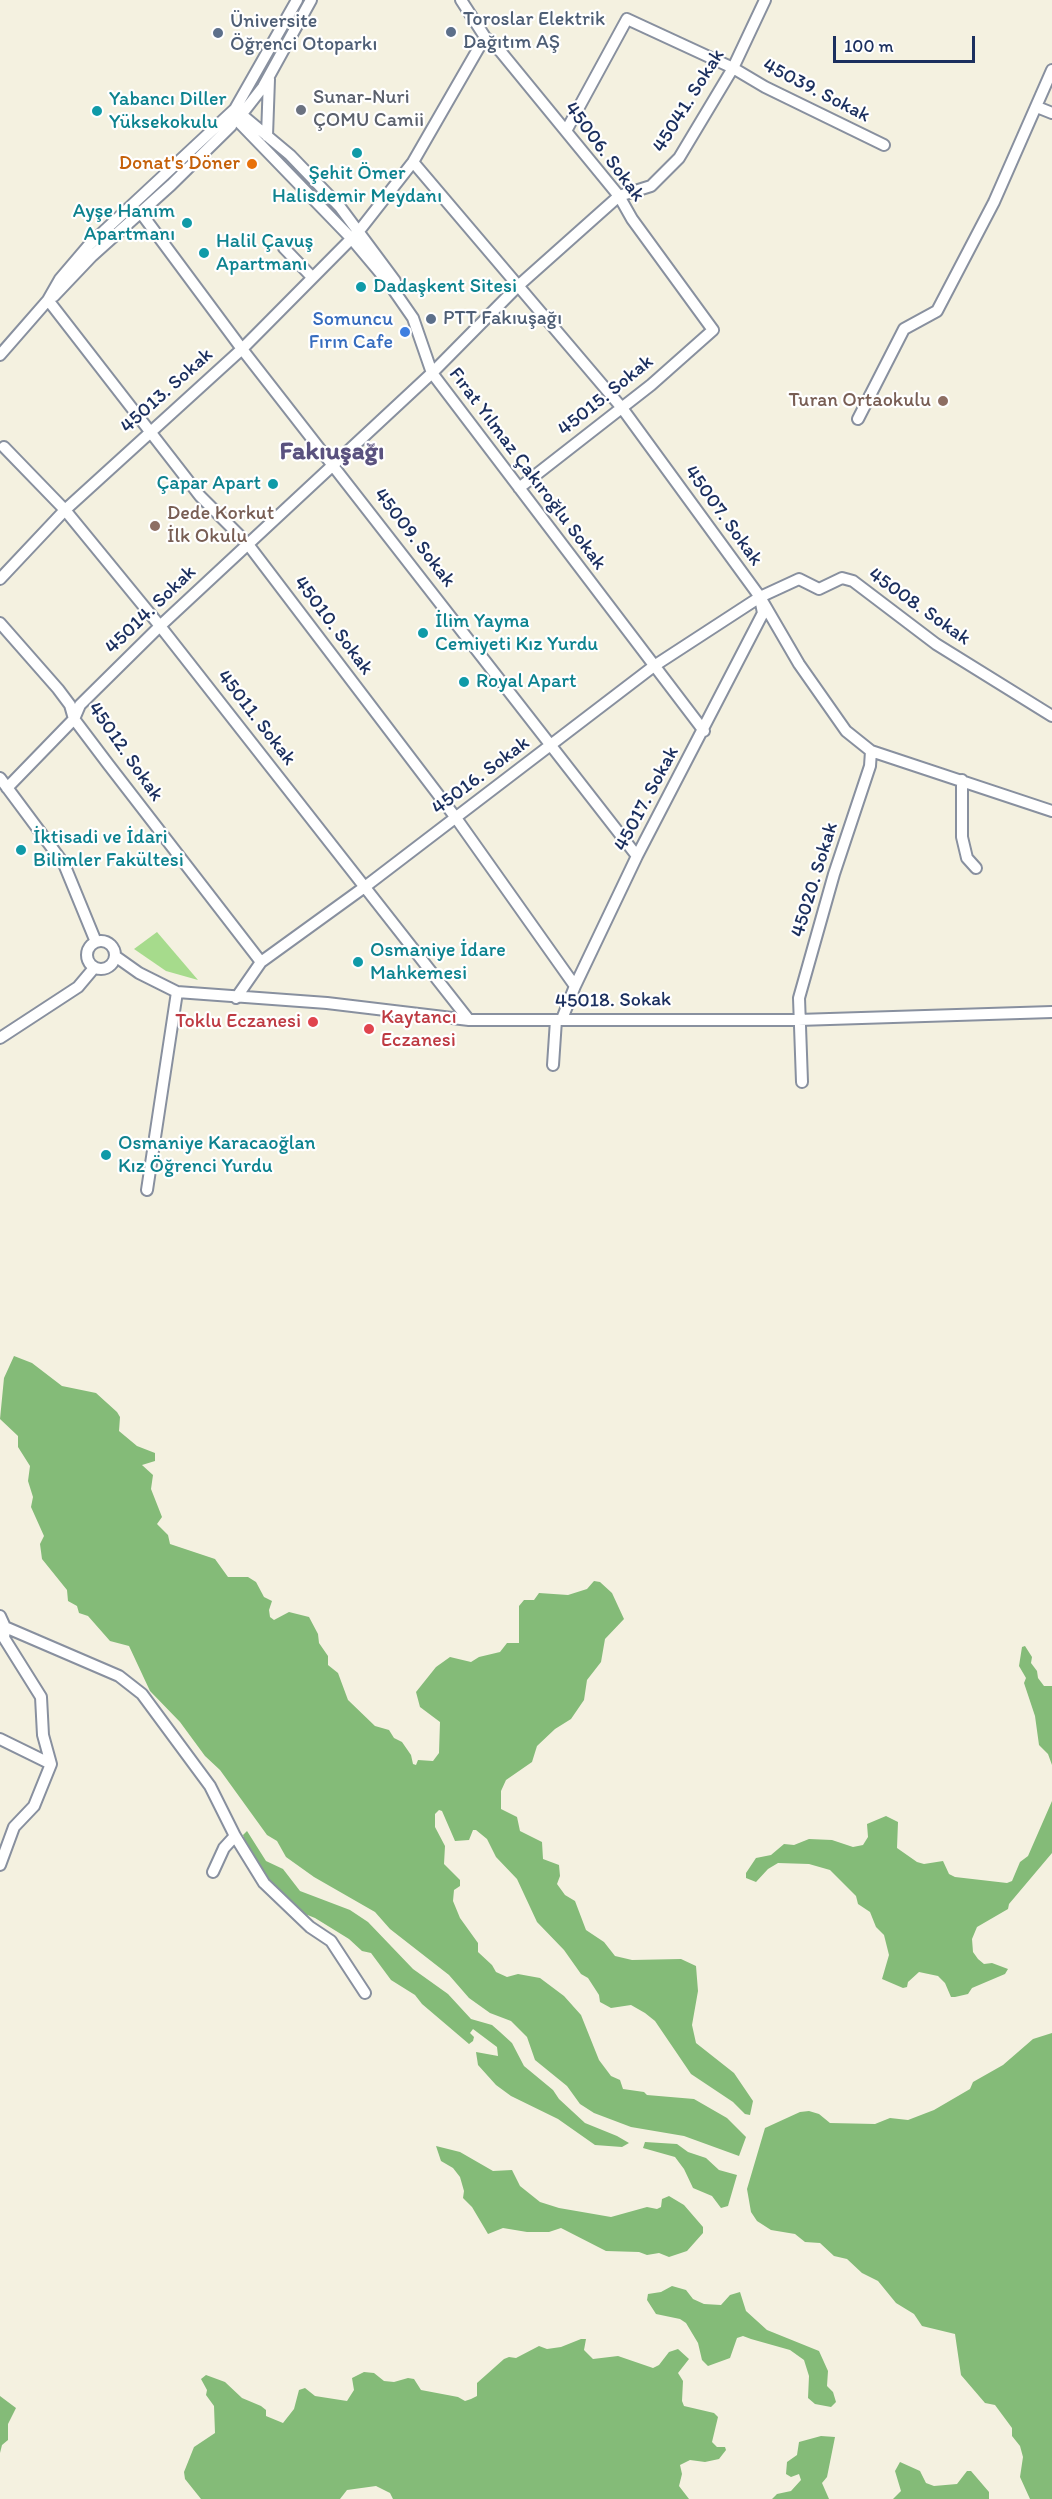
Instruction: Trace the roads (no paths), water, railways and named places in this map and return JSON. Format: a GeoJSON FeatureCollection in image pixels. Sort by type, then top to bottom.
{"type":"FeatureCollection","features":[{"type":"Feature","properties":{"kind":"street"},"geometry":{"type":"LineString","coordinates":[[48,300],[58,294],[92,256],[141,213],[231,126],[234,116],[297,0]]}},
{"type":"Feature","properties":{"kind":"street"},"geometry":{"type":"LineString","coordinates":[[0,355],[48,300],[60,279],[89,245],[234,116],[270,75],[310,0]]}},
{"type":"Feature","properties":{"kind":"street","name":"45006. Sokak"},"geometry":{"type":"LineString","coordinates":[[461,0],[485,37],[566,130],[619,196],[632,219],[713,330]]}},
{"type":"Feature","properties":{"kind":"street","name":"45041. Sokak"},"geometry":{"type":"LineString","coordinates":[[619,196],[651,186],[679,158],[733,68],[765,0]]}},
{"type":"Feature","properties":{"kind":"street","name":"45039. Sokak"},"geometry":{"type":"LineString","coordinates":[[566,130],[627,19],[733,68],[765,87],[884,145]]}},
{"type":"Feature","properties":{"kind":"street","name":"45013. Sokak"},"geometry":{"type":"LineString","coordinates":[[0,579],[65,510],[150,430],[242,349],[311,276],[355,235],[413,162],[485,37]]}},
{"type":"Feature","properties":{"kind":"street"},"geometry":{"type":"LineString","coordinates":[[858,419],[904,329],[937,311],[994,202],[1052,70]]}},
{"type":"Feature","properties":{"kind":"street"},"geometry":{"type":"LineString","coordinates":[[267,136],[270,75]]}},
{"type":"Feature","properties":{"kind":"street"},"geometry":{"type":"LineString","coordinates":[[1037,107],[1052,113]]}},
{"type":"Feature","properties":{"kind":"street","name":"Fırat Yılmaz Çakıroğlu Sokak"},"geometry":{"type":"LineString","coordinates":[[234,116],[267,136],[323,189],[413,318],[432,373],[704,731]]}},
{"type":"Feature","properties":{"kind":"street","name":"Fırat Yılmaz Çakıroğlu Sokak"},"geometry":{"type":"LineString","coordinates":[[234,116],[355,235],[393,277],[422,325],[430,348],[440,363]]}},
{"type":"Feature","properties":{"kind":"street","name":"45007. Sokak"},"geometry":{"type":"LineString","coordinates":[[413,162],[622,408],[760,597],[799,664],[846,731],[872,751],[1052,811]]}},
{"type":"Feature","properties":{"kind":"street","name":"45014. Sokak"},"geometry":{"type":"LineString","coordinates":[[4,783],[74,719],[80,705],[160,626],[432,373],[518,286],[619,196]]}},
{"type":"Feature","properties":{"kind":"street","name":"45009. Sokak"},"geometry":{"type":"LineString","coordinates":[[141,213],[242,349],[637,856]]}},
{"type":"Feature","properties":{"kind":"street"},"geometry":{"type":"LineString","coordinates":[[284,249],[311,276]]}},
{"type":"Feature","properties":{"kind":"street","name":"45010. Sokak"},"geometry":{"type":"LineString","coordinates":[[48,300],[200,496],[247,543],[456,818],[575,986]]}},
{"type":"Feature","properties":{"kind":"street","name":"45015. Sokak"},"geometry":{"type":"LineString","coordinates":[[519,488],[622,408],[713,330]]}},
{"type":"Feature","properties":{"kind":"street","name":"45011. Sokak"},"geometry":{"type":"LineString","coordinates":[[1,447],[65,510],[160,626],[469,1020]]}},
{"type":"Feature","properties":{"kind":"street","name":"45008. Sokak"},"geometry":{"type":"LineString","coordinates":[[760,597],[799,579],[819,589],[842,578],[853,581],[936,644],[1052,716]]}},
{"type":"Feature","properties":{"kind":"street","name":"45016. Sokak"},"geometry":{"type":"LineString","coordinates":[[236,998],[261,962],[366,886],[654,666],[760,597]]}},
{"type":"Feature","properties":{"kind":"street","name":"45017. Sokak"},"geometry":{"type":"LineString","coordinates":[[553,1065],[559,1020],[637,856],[704,731],[763,613],[760,597]]}},
{"type":"Feature","properties":{"kind":"street","name":"45012. Sokak"},"geometry":{"type":"LineString","coordinates":[[0,623],[58,689],[70,705],[74,719],[261,962]]}},
{"type":"Feature","properties":{"kind":"street","name":"45020. Sokak"},"geometry":{"type":"LineString","coordinates":[[802,1083],[799,998],[834,874],[870,766],[872,751]]}},
{"type":"Feature","properties":{"kind":"street"},"geometry":{"type":"LineString","coordinates":[[962,780],[962,837],[967,858],[976,868]]}},
{"type":"Feature","properties":{"kind":"street"},"geometry":{"type":"LineString","coordinates":[[4,783],[64,864],[96,942]]}},
{"type":"Feature","properties":{"kind":"street"},"geometry":{"type":"LineString","coordinates":[[0,1038],[78,987],[94,968],[108,968],[116,956],[110,944],[96,942],[89,948],[87,957],[94,968]]}},
{"type":"Feature","properties":{"kind":"street","name":"45018. Sokak"},"geometry":{"type":"LineString","coordinates":[[116,956],[139,973],[177,992],[327,1003],[469,1020],[798,1020],[1052,1012]]}},
{"type":"Feature","properties":{"kind":"street"},"geometry":{"type":"LineString","coordinates":[[147,1190],[177,992]]}},
{"type":"Feature","properties":{"kind":"street"},"geometry":{"type":"LineString","coordinates":[[0,1616],[5,1627],[4,1638],[41,1697],[43,1735],[51,1764],[34,1806],[14,1827],[0,1865]]}},
{"type":"Feature","properties":{"kind":"street"},"geometry":{"type":"LineString","coordinates":[[5,1627],[119,1676],[142,1694],[210,1786],[235,1836],[264,1883],[294,1913],[331,1941],[365,1993]]}},
{"type":"Feature","properties":{"kind":"street"},"geometry":{"type":"LineString","coordinates":[[0,1739],[51,1764]]}},
{"type":"Feature","properties":{"kind":"street"},"geometry":{"type":"LineString","coordinates":[[213,1872],[224,1848],[235,1836]]}},
{"type":"Feature","properties":{"kind":"place","name":"Toroslar Elektrik Dağıtım AŞ"},"geometry":{"type":"Point","coordinates":[451,32]}},
{"type":"Feature","properties":{"kind":"place","name":"Üniversite Öğrenci Otoparkı"},"geometry":{"type":"Point","coordinates":[218,33]}},
{"type":"Feature","properties":{"kind":"place","name":"Sunar-Nuri ÇOMU Camii"},"geometry":{"type":"Point","coordinates":[301,110]}},
{"type":"Feature","properties":{"kind":"place","name":"Yabancı Diller Yüksekokulu"},"geometry":{"type":"Point","coordinates":[97,111]}},
{"type":"Feature","properties":{"kind":"place","name":"Şehit Ömer Halisdemir Meydanı"},"geometry":{"type":"Point","coordinates":[357,153]}},
{"type":"Feature","properties":{"kind":"place","name":"Donat's Döner"},"geometry":{"type":"Point","coordinates":[252,164]}},
{"type":"Feature","properties":{"kind":"place","name":"Ayşe Hanım Apartmanı"},"geometry":{"type":"Point","coordinates":[187,223]}},
{"type":"Feature","properties":{"kind":"place","name":"Halil Çavuş Apartmanı"},"geometry":{"type":"Point","coordinates":[204,253]}},
{"type":"Feature","properties":{"kind":"place","name":"Dadaşkent Sitesi"},"geometry":{"type":"Point","coordinates":[361,287]}},
{"type":"Feature","properties":{"kind":"place","name":"PTT Fakıuşağı"},"geometry":{"type":"Point","coordinates":[431,319]}},
{"type":"Feature","properties":{"kind":"place","name":"Somuncu Fırın Cafe"},"geometry":{"type":"Point","coordinates":[405,332]}},
{"type":"Feature","properties":{"kind":"place","name":"Turan Ortaokulu"},"geometry":{"type":"Point","coordinates":[943,401]}},
{"type":"Feature","properties":{"kind":"place","name":"Çapar Apart"},"geometry":{"type":"Point","coordinates":[273,484]}},
{"type":"Feature","properties":{"kind":"place","name":"Dede Korkut İlk Okulu"},"geometry":{"type":"Point","coordinates":[155,526]}},
{"type":"Feature","properties":{"kind":"place","name":"İlim Yayma Cemiyeti Kız Yurdu"},"geometry":{"type":"Point","coordinates":[423,633]}},
{"type":"Feature","properties":{"kind":"place","name":"Royal Apart"},"geometry":{"type":"Point","coordinates":[464,682]}},
{"type":"Feature","properties":{"kind":"place","name":"İktisadi ve İdari Bilimler Fakültesi"},"geometry":{"type":"Point","coordinates":[21,850]}},
{"type":"Feature","properties":{"kind":"place","name":"Osmaniye İdare Mahkemesi"},"geometry":{"type":"Point","coordinates":[358,962]}},
{"type":"Feature","properties":{"kind":"place","name":"Toklu Eczanesi"},"geometry":{"type":"Point","coordinates":[313,1022]}},
{"type":"Feature","properties":{"kind":"place","name":"Kaytancı Eczanesi"},"geometry":{"type":"Point","coordinates":[369,1029]}},
{"type":"Feature","properties":{"kind":"place","name":"Osmaniye Karacaoğlan Kız Öğrenci Yurdu"},"geometry":{"type":"Point","coordinates":[106,1155]}},
{"type":"Feature","properties":{"kind":"district","name":"Fakıuşağı"},"geometry":{"type":"Point","coordinates":[332,452]}}]}
